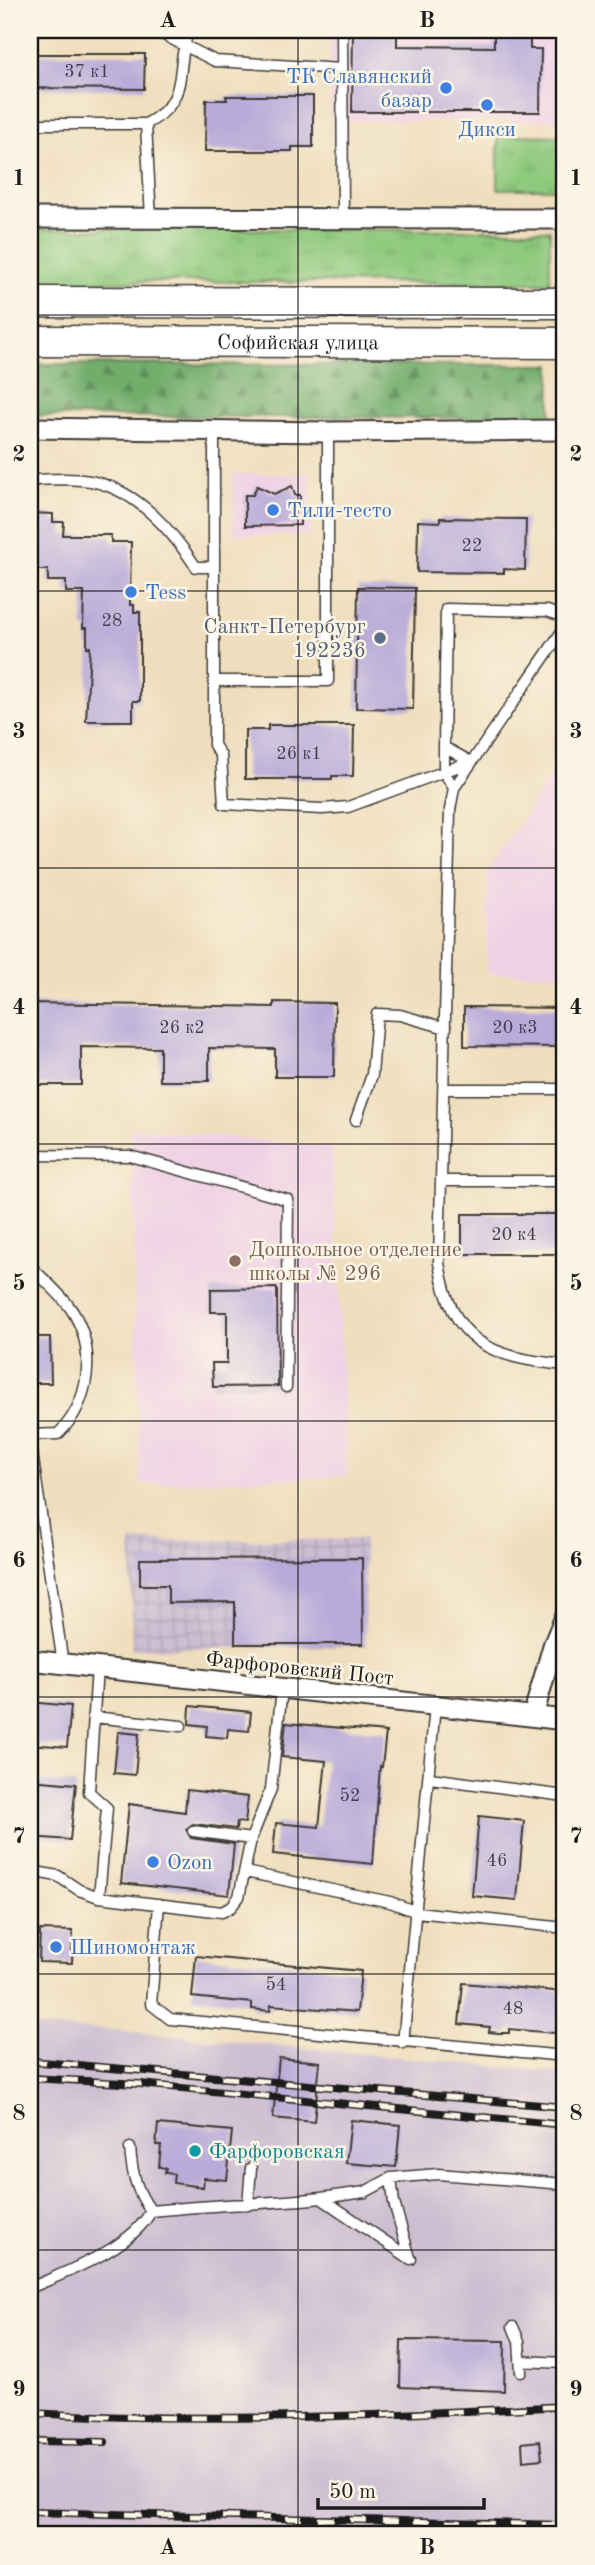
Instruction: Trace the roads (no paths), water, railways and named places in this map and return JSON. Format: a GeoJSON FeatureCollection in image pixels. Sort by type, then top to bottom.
{"type":"FeatureCollection","features":[{"type":"Feature","properties":{"kind":"main road","name":"Софийская улица"},"geometry":{"type":"LineString","coordinates":[[30,302],[565,303]]}},
{"type":"Feature","properties":{"kind":"main road","name":"Софийская улица"},"geometry":{"type":"LineString","coordinates":[[30,341],[565,343]]}},
{"type":"Feature","properties":{"kind":"street"},"geometry":{"type":"LineString","coordinates":[[30,218],[565,219]]}},
{"type":"Feature","properties":{"kind":"street"},"geometry":{"type":"LineString","coordinates":[[30,428],[214,428],[328,432],[565,430]]}},
{"type":"Feature","properties":{"kind":"street"},"geometry":{"type":"LineString","coordinates":[[533,1716],[553,1646],[565,1617]]}},
{"type":"Feature","properties":{"kind":"street","name":"Фарфоровский Пост"},"geometry":{"type":"LineString","coordinates":[[30,1660],[565,1720]]}},
{"type":"Feature","properties":{"kind":"lane"},"geometry":{"type":"LineString","coordinates":[[141,30],[164,35],[215,61],[341,69]]}},
{"type":"Feature","properties":{"kind":"lane"},"geometry":{"type":"LineString","coordinates":[[30,124],[146,124],[173,104],[180,88],[184,46],[190,30]]}},
{"type":"Feature","properties":{"kind":"lane"},"geometry":{"type":"LineString","coordinates":[[342,30],[343,218]]}},
{"type":"Feature","properties":{"kind":"lane"},"geometry":{"type":"LineString","coordinates":[[146,124],[151,219]]}},
{"type":"Feature","properties":{"kind":"lane"},"geometry":{"type":"LineString","coordinates":[[214,428],[214,745],[221,756],[224,804],[322,809],[348,807],[471,762]]}},
{"type":"Feature","properties":{"kind":"lane"},"geometry":{"type":"LineString","coordinates":[[214,681],[328,681],[328,432]]}},
{"type":"Feature","properties":{"kind":"lane"},"geometry":{"type":"LineString","coordinates":[[30,480],[92,481],[106,485],[125,495],[163,523],[196,567],[214,567]]}},
{"type":"Feature","properties":{"kind":"lane"},"geometry":{"type":"LineString","coordinates":[[454,788],[444,772],[446,609],[547,611],[565,617]]}},
{"type":"Feature","properties":{"kind":"lane"},"geometry":{"type":"LineString","coordinates":[[565,627],[454,788],[450,810],[446,1089],[439,1263],[443,1288],[457,1321],[466,1333],[496,1350],[565,1365]]}},
{"type":"Feature","properties":{"kind":"lane"},"geometry":{"type":"LineString","coordinates":[[444,747],[471,762]]}},
{"type":"Feature","properties":{"kind":"lane"},"geometry":{"type":"LineString","coordinates":[[356,1120],[372,1075],[377,1014],[400,1015],[446,1028]]}},
{"type":"Feature","properties":{"kind":"lane"},"geometry":{"type":"LineString","coordinates":[[446,1089],[565,1089]]}},
{"type":"Feature","properties":{"kind":"lane"},"geometry":{"type":"LineString","coordinates":[[30,1154],[130,1156],[288,1200],[286,1387]]}},
{"type":"Feature","properties":{"kind":"lane"},"geometry":{"type":"LineString","coordinates":[[443,1181],[565,1181]]}},
{"type":"Feature","properties":{"kind":"lane"},"geometry":{"type":"LineString","coordinates":[[30,1266],[73,1311],[84,1341],[88,1382],[75,1414],[58,1433],[30,1437],[63,1664]]}},
{"type":"Feature","properties":{"kind":"lane"},"geometry":{"type":"LineString","coordinates":[[97,1667],[89,1792],[107,1808],[99,1897]]}},
{"type":"Feature","properties":{"kind":"lane"},"geometry":{"type":"LineString","coordinates":[[30,1871],[58,1876],[79,1890],[99,1897],[222,1912],[231,1907],[239,1897],[251,1839],[271,1789],[282,1689]]}},
{"type":"Feature","properties":{"kind":"lane"},"geometry":{"type":"LineString","coordinates":[[403,2043],[435,1706]]}},
{"type":"Feature","properties":{"kind":"lane"},"geometry":{"type":"LineString","coordinates":[[93,1717],[181,1726]]}},
{"type":"Feature","properties":{"kind":"lane"},"geometry":{"type":"LineString","coordinates":[[430,1778],[565,1796]]}},
{"type":"Feature","properties":{"kind":"lane"},"geometry":{"type":"LineString","coordinates":[[193,1831],[251,1839]]}},
{"type":"Feature","properties":{"kind":"lane"},"geometry":{"type":"LineString","coordinates":[[245,1872],[390,1902],[417,1912],[565,1928]]}},
{"type":"Feature","properties":{"kind":"lane"},"geometry":{"type":"LineString","coordinates":[[159,1904],[151,2004],[170,2020],[565,2056]]}},
{"type":"Feature","properties":{"kind":"lane"},"geometry":{"type":"LineString","coordinates":[[130,2148],[133,2175],[140,2196],[152,2211]]}},
{"type":"Feature","properties":{"kind":"lane"},"geometry":{"type":"LineString","coordinates":[[248,2206],[251,2168]]}},
{"type":"Feature","properties":{"kind":"lane"},"geometry":{"type":"LineString","coordinates":[[30,2288],[105,2251],[139,2227],[152,2211],[203,2205],[248,2206],[321,2198],[365,2192],[391,2178],[438,2174],[565,2184]]}},
{"type":"Feature","properties":{"kind":"lane"},"geometry":{"type":"LineString","coordinates":[[321,2198],[411,2259],[394,2203],[391,2178]]}},
{"type":"Feature","properties":{"kind":"lane"},"geometry":{"type":"LineString","coordinates":[[513,2327],[519,2341],[520,2367],[565,2363]]}},
{"type":"Feature","properties":{"kind":"railway"},"geometry":{"type":"LineString","coordinates":[[30,2061],[565,2107]]}},
{"type":"Feature","properties":{"kind":"railway"},"geometry":{"type":"LineString","coordinates":[[30,2078],[140,2084],[565,2125]]}},
{"type":"Feature","properties":{"kind":"railway"},"geometry":{"type":"LineString","coordinates":[[30,2413],[230,2418],[432,2413],[565,2406]]}},
{"type":"Feature","properties":{"kind":"railway"},"geometry":{"type":"LineString","coordinates":[[30,2441],[105,2442]]}},
{"type":"Feature","properties":{"kind":"railway"},"geometry":{"type":"LineString","coordinates":[[30,2512],[565,2525]]}},
{"type":"Feature","properties":{"kind":"place","name":"ТК Славянский базар"},"geometry":{"type":"Point","coordinates":[446,88]}},
{"type":"Feature","properties":{"kind":"place","name":"Дикси"},"geometry":{"type":"Point","coordinates":[487,105]}},
{"type":"Feature","properties":{"kind":"place","name":"Тили-тесто"},"geometry":{"type":"Point","coordinates":[273,510]}},
{"type":"Feature","properties":{"kind":"place","name":"Tess"},"geometry":{"type":"Point","coordinates":[131,592]}},
{"type":"Feature","properties":{"kind":"place","name":"Санкт-Петербург 192236"},"geometry":{"type":"Point","coordinates":[380,638]}},
{"type":"Feature","properties":{"kind":"place","name":"Дошкольное отделение школы № 296"},"geometry":{"type":"Point","coordinates":[235,1261]}},
{"type":"Feature","properties":{"kind":"place","name":"Ozon"},"geometry":{"type":"Point","coordinates":[153,1862]}},
{"type":"Feature","properties":{"kind":"place","name":"Шиномонтаж"},"geometry":{"type":"Point","coordinates":[56,1947]}},
{"type":"Feature","properties":{"kind":"place","name":"Фарфоровская"},"geometry":{"type":"Point","coordinates":[195,2151]}}]}
